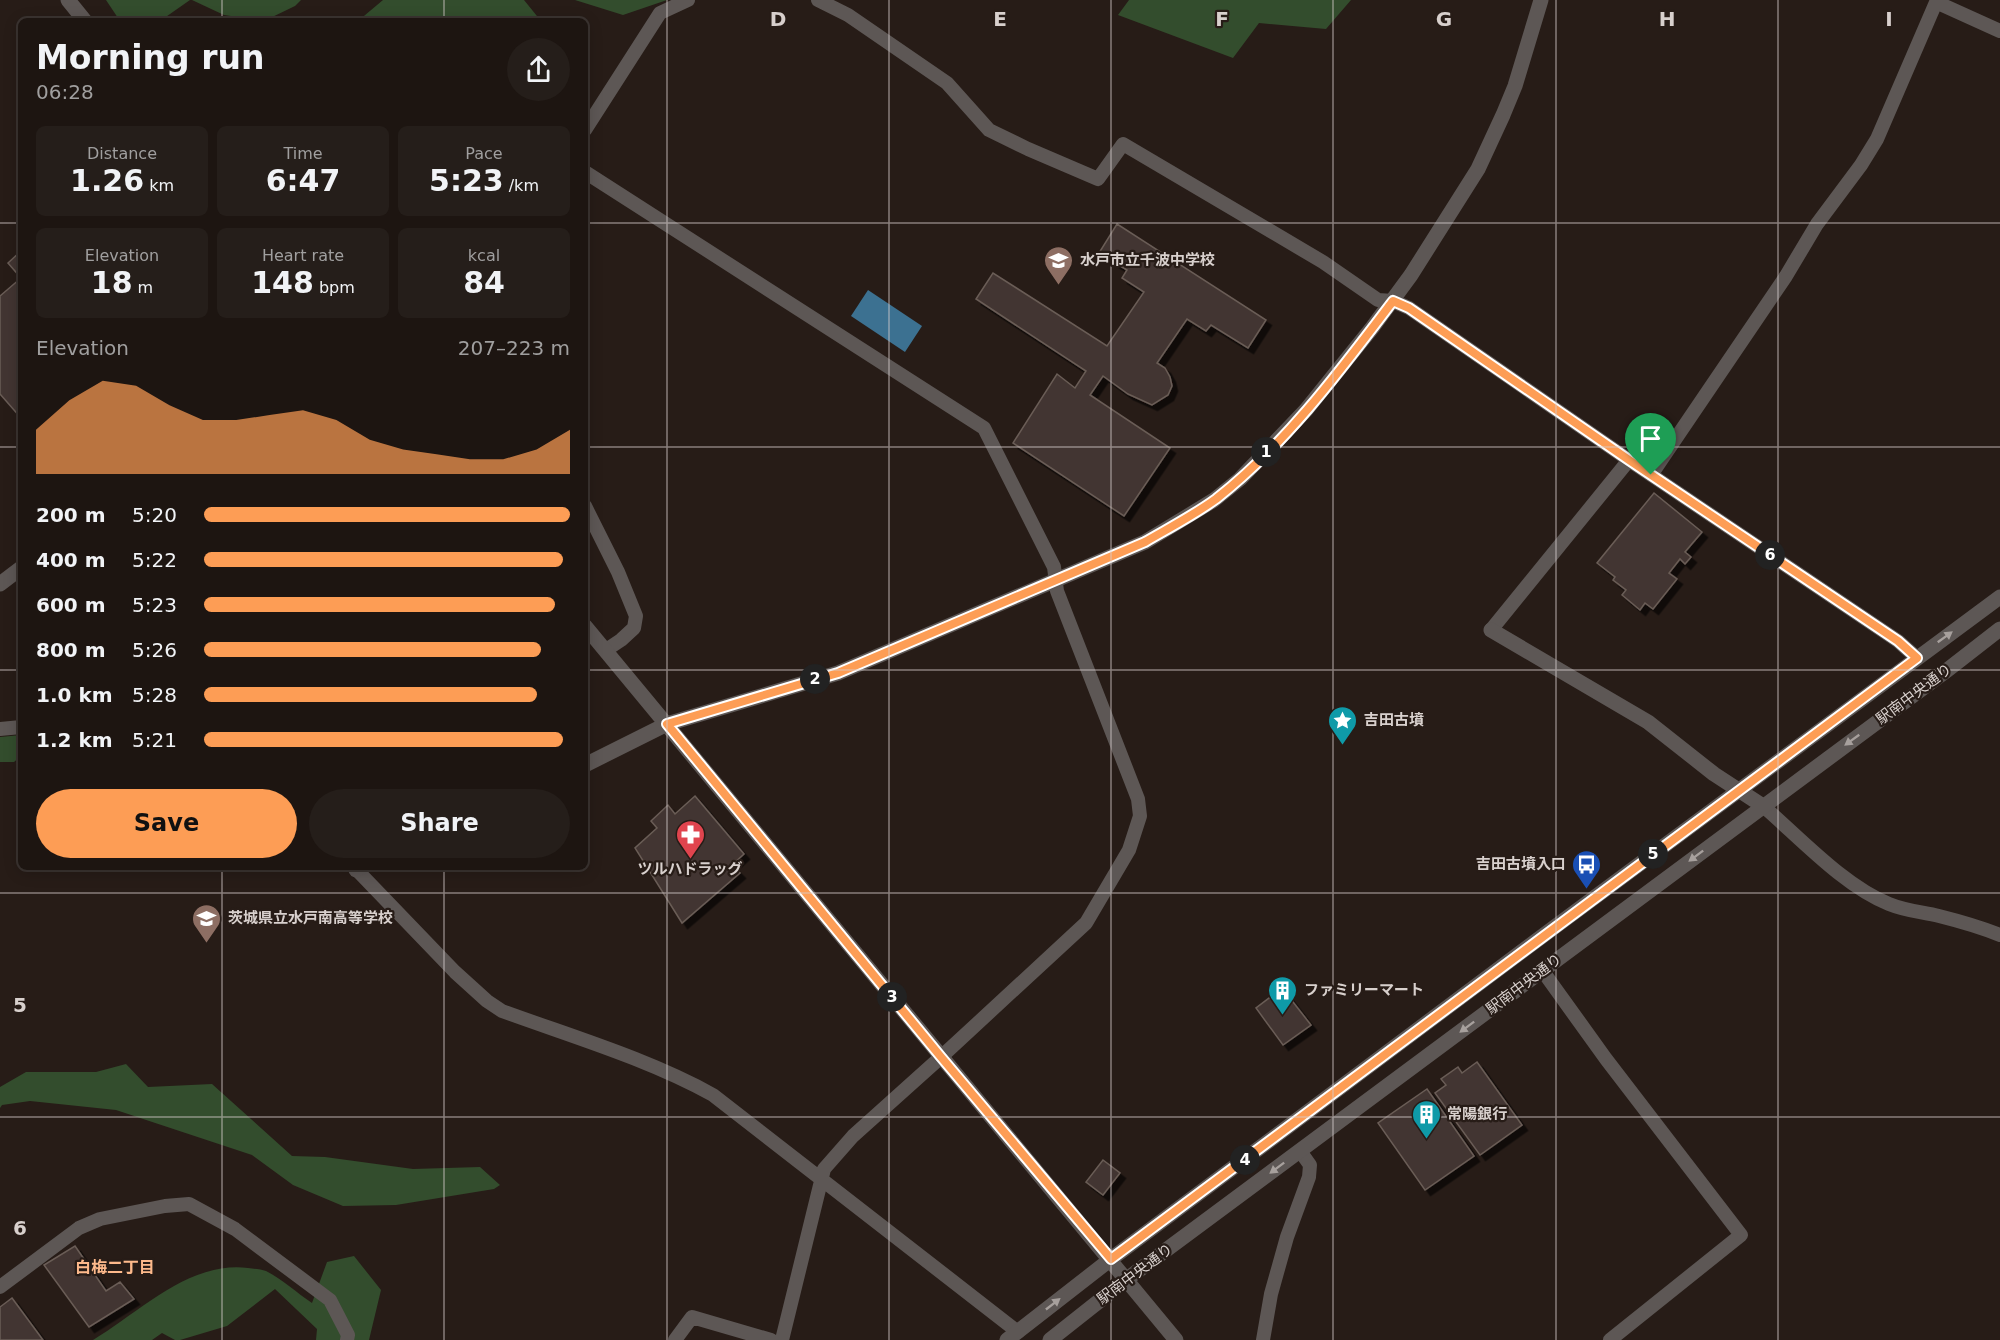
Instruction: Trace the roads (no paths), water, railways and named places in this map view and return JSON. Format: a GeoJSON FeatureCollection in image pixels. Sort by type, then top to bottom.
{"type":"FeatureCollection","features":[{"type":"Feature","properties":{"kind":"street"},"geometry":{"type":"LineString","coordinates":[[68,0],[83,18]]}},
{"type":"Feature","properties":{"kind":"street"},"geometry":{"type":"LineString","coordinates":[[588,125],[660,13],[688,0]]}},
{"type":"Feature","properties":{"kind":"street"},"geometry":{"type":"LineString","coordinates":[[818,0],[848,15],[947,83],[989,130],[1098,179],[1123,144],[1323,262],[1378,300],[1393,301],[1409,308],[1651,475],[1898,641],[1917,658]]}},
{"type":"Feature","properties":{"kind":"street"},"geometry":{"type":"LineString","coordinates":[[588,764],[667,724],[838,673],[1145,542],[1187,518],[1223,493],[1240,479],[1306,410],[1411,275],[1478,169],[1515,86],[1541,0]]}},
{"type":"Feature","properties":{"kind":"street"},"geometry":{"type":"LineString","coordinates":[[1651,475],[1786,276],[1818,224],[1878,139],[1936,1],[2000,30]]}},
{"type":"Feature","properties":{"kind":"street"},"geometry":{"type":"LineString","coordinates":[[588,174],[984,428],[1054,567],[1057,591],[1138,800],[1140,816],[1129,850],[1086,923],[853,1136],[824,1169],[782,1340]]}},
{"type":"Feature","properties":{"kind":"street"},"geometry":{"type":"LineString","coordinates":[[1629,460],[1491,630],[1648,722],[1738,791],[1762,806],[1838,873],[1861,890],[1888,904],[2000,935]]}},
{"type":"Feature","properties":{"kind":"street"},"geometry":{"type":"LineString","coordinates":[[588,512],[618,572],[636,616],[634,627],[606,650]]}},
{"type":"Feature","properties":{"kind":"street"},"geometry":{"type":"LineString","coordinates":[[0,584],[18,570]]}},
{"type":"Feature","properties":{"kind":"street","name":"駅南中央通り"},"geometry":{"type":"LineString","coordinates":[[1012,1336],[1111,1259],[2000,597]]}},
{"type":"Feature","properties":{"kind":"street"},"geometry":{"type":"LineString","coordinates":[[588,629],[1176,1340]]}},
{"type":"Feature","properties":{"kind":"street","name":"駅南中央通り"},"geometry":{"type":"LineString","coordinates":[[1050,1340],[1127,1279],[2000,629]]}},
{"type":"Feature","properties":{"kind":"street"},"geometry":{"type":"LineString","coordinates":[[0,729],[18,727]]}},
{"type":"Feature","properties":{"kind":"street"},"geometry":{"type":"LineString","coordinates":[[359,870],[455,972],[487,1001],[502,1011],[691,1083],[713,1095],[1012,1336]]}},
{"type":"Feature","properties":{"kind":"street"},"geometry":{"type":"LineString","coordinates":[[1542,970],[1606,1059],[1741,1235],[1610,1340]]}},
{"type":"Feature","properties":{"kind":"street"},"geometry":{"type":"LineString","coordinates":[[1263,1340],[1271,1294],[1287,1237],[1309,1177],[1310,1165],[1300,1150]]}},
{"type":"Feature","properties":{"kind":"street"},"geometry":{"type":"LineString","coordinates":[[0,1287],[80,1228],[99,1219],[165,1206],[189,1204],[235,1229],[330,1300],[348,1335],[347,1340]]}},
{"type":"Feature","properties":{"kind":"street"},"geometry":{"type":"LineString","coordinates":[[675,1340],[692,1317],[771,1340]]}},
{"type":"Feature","properties":{"kind":"water"},"geometry":{"type":"Polygon","coordinates":[[[868,290],[922,326],[905,352],[851,316],[868,290]]]}},
{"type":"Feature","properties":{"kind":"place","name":"水戸市立千波中学校"},"geometry":{"type":"Point","coordinates":[1059,286]}},
{"type":"Feature","properties":{"kind":"place","name":"吉田古墳"},"geometry":{"type":"Point","coordinates":[1343,746]}},
{"type":"Feature","properties":{"kind":"place","name":"ツルハドラッグ"},"geometry":{"type":"Point","coordinates":[690,860]}},
{"type":"Feature","properties":{"kind":"place","name":"吉田古墳入口"},"geometry":{"type":"Point","coordinates":[1587,890]}},
{"type":"Feature","properties":{"kind":"place","name":"茨城県立水戸南高等学校"},"geometry":{"type":"Point","coordinates":[207,944]}},
{"type":"Feature","properties":{"kind":"place","name":"ファミリーマート"},"geometry":{"type":"Point","coordinates":[1283,1016]}},
{"type":"Feature","properties":{"kind":"place","name":"常陽銀行"},"geometry":{"type":"Point","coordinates":[1426,1140]}},
{"type":"Feature","properties":{"kind":"district","name":"白梅二丁目"},"geometry":{"type":"Point","coordinates":[115,1267]}}]}
